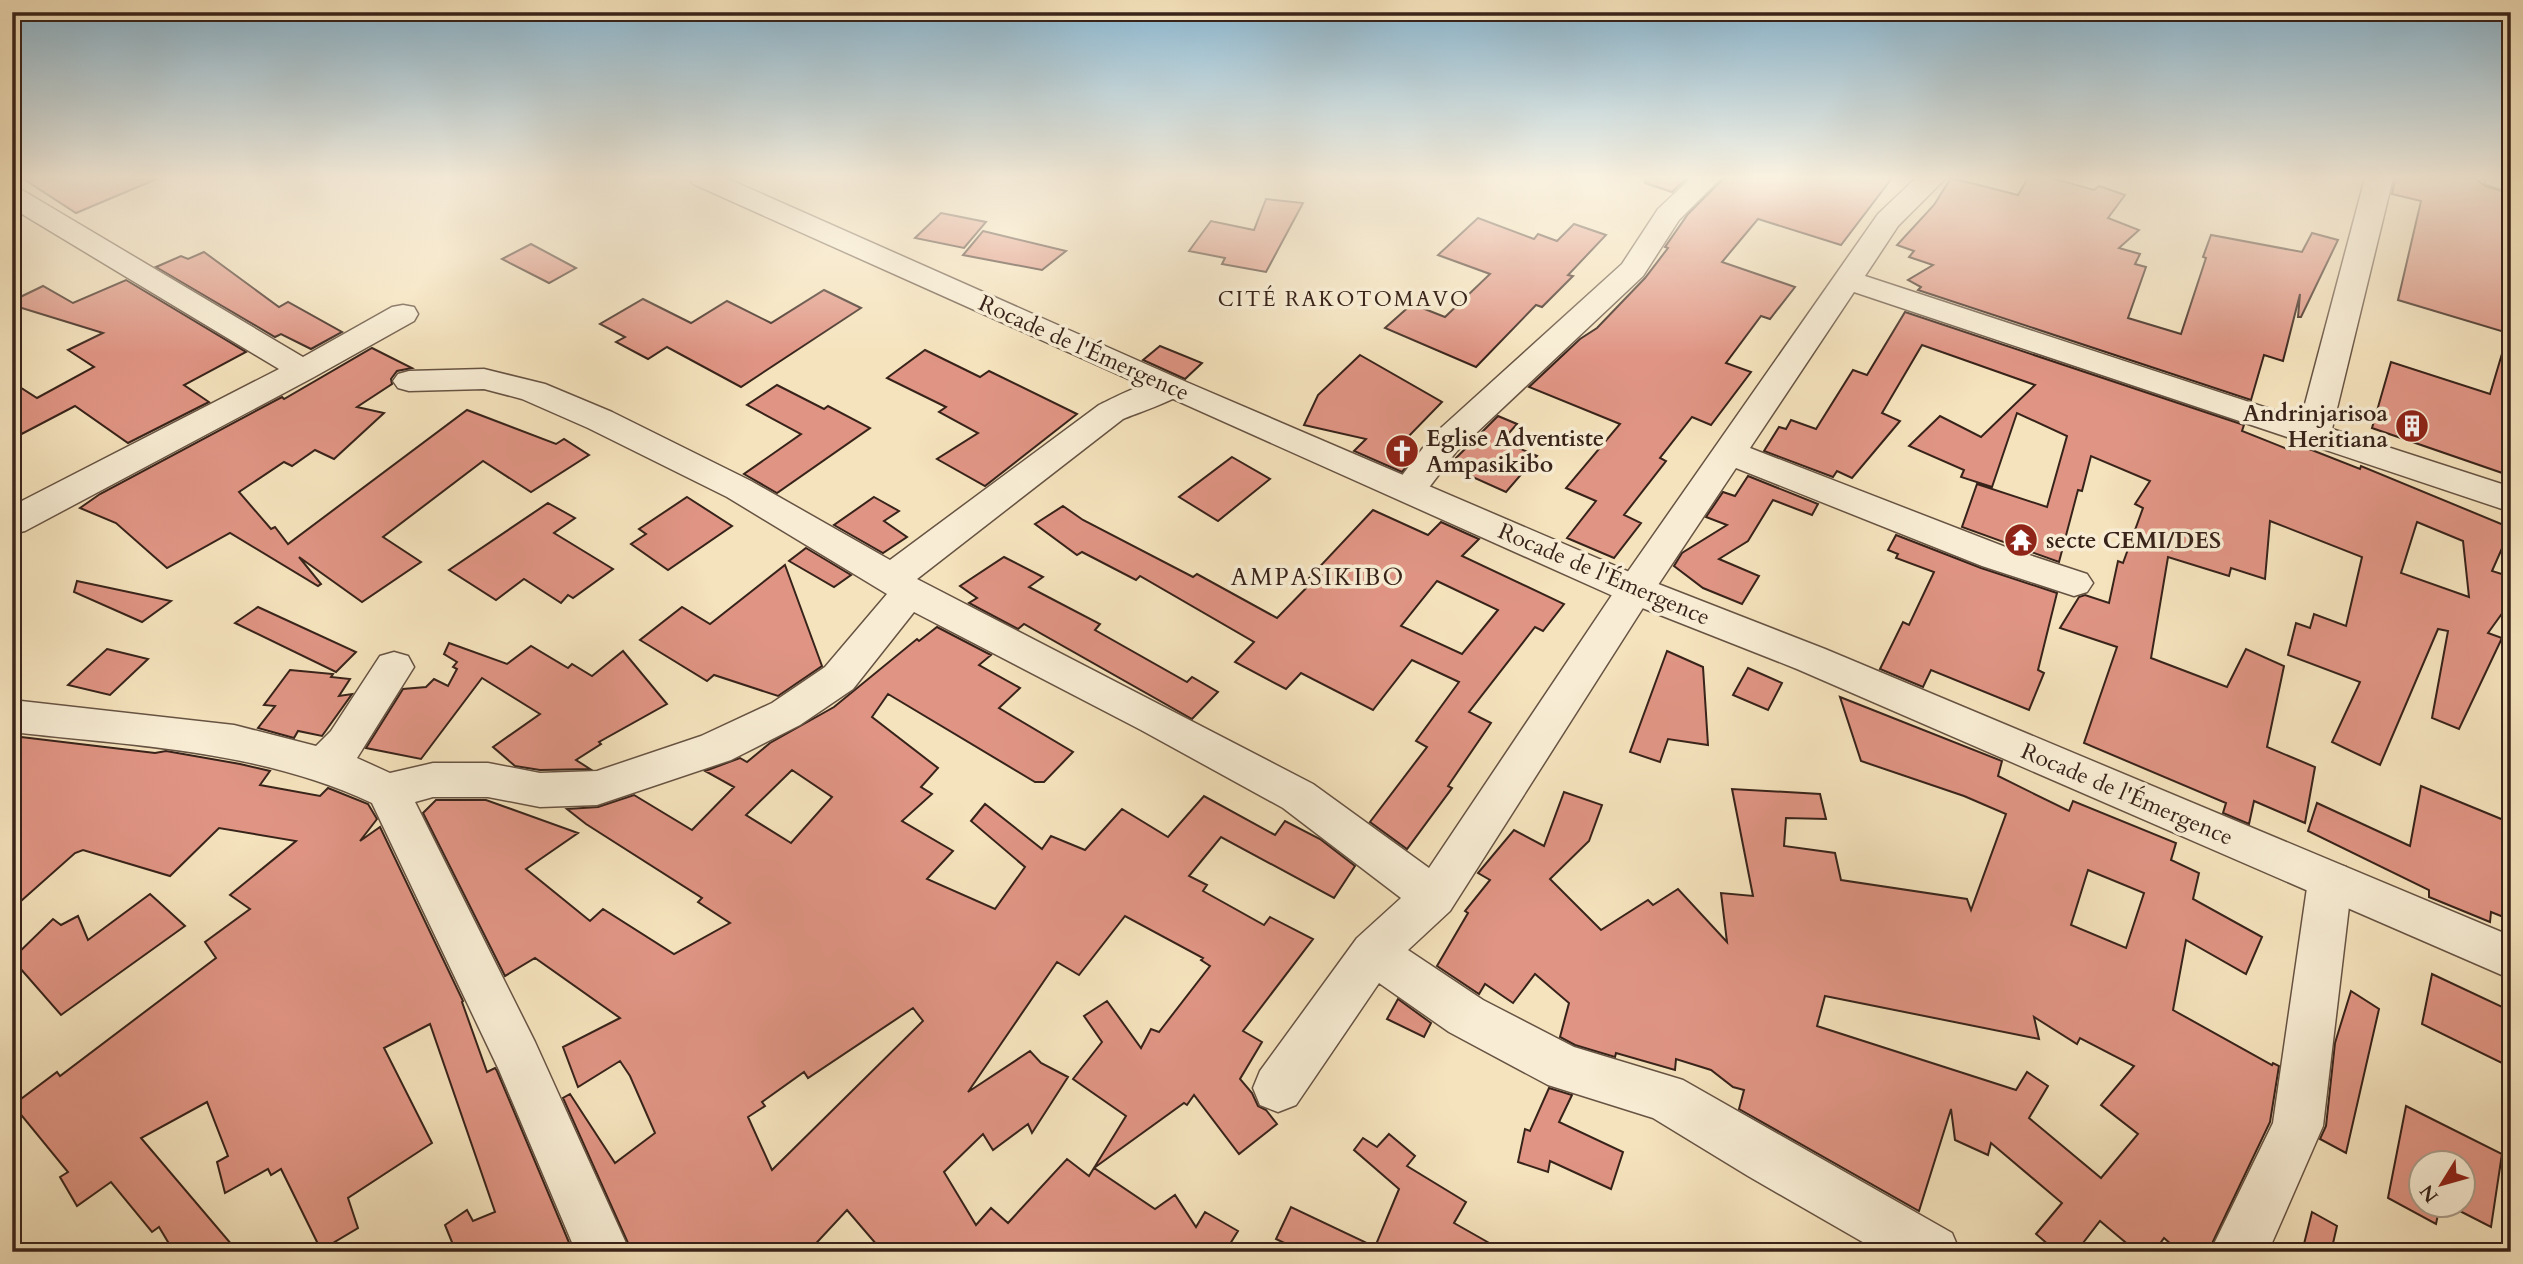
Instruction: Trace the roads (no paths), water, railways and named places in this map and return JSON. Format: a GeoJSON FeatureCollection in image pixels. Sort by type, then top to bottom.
{"type":"FeatureCollection","features":[{"type":"Feature","properties":{"kind":"street"},"geometry":{"type":"LineString","coordinates":[[81,237],[303,370]]}},
{"type":"Feature","properties":{"kind":"street","name":"Rocade de l'Émergence"},"geometry":{"type":"LineString","coordinates":[[835,237],[1635,590],[1811,659],[2511,958]]}},
{"type":"Feature","properties":{"kind":"street"},"geometry":{"type":"LineString","coordinates":[[1409,489],[1444,444],[1633,270],[1654,237]]}},
{"type":"Feature","properties":{"kind":"street"},"geometry":{"type":"LineString","coordinates":[[1278,1088],[1373,953],[1434,897],[1635,590],[1877,237]]}},
{"type":"Feature","properties":{"kind":"street"},"geometry":{"type":"LineString","coordinates":[[2314,435],[2364,237]]}},
{"type":"Feature","properties":{"kind":"street"},"geometry":{"type":"LineString","coordinates":[[1848,280],[2511,500]]}},
{"type":"Feature","properties":{"kind":"street"},"geometry":{"type":"LineString","coordinates":[[12,522],[303,370],[403,314]]}},
{"type":"Feature","properties":{"kind":"street"},"geometry":{"type":"LineString","coordinates":[[410,381],[484,379],[533,391],[600,420],[739,489],[901,585],[1298,796],[1434,897]]}},
{"type":"Feature","properties":{"kind":"street"},"geometry":{"type":"LineString","coordinates":[[12,716],[234,741],[323,765],[387,791],[433,780],[488,780],[540,790],[597,788],[716,748],[786,713],[839,678],[901,585],[1111,412],[1146,396],[1173,388]]}},
{"type":"Feature","properties":{"kind":"street"},"geometry":{"type":"LineString","coordinates":[[1728,452],[1995,557],[2074,583]]}},
{"type":"Feature","properties":{"kind":"street"},"geometry":{"type":"LineString","coordinates":[[323,765],[346,743],[394,667]]}},
{"type":"Feature","properties":{"kind":"street"},"geometry":{"type":"LineString","coordinates":[[387,791],[518,1058],[603,1252]]}},
{"type":"Feature","properties":{"kind":"street"},"geometry":{"type":"LineString","coordinates":[[2237,1252],[2245,1242],[2298,1126],[2330,881]]}},
{"type":"Feature","properties":{"kind":"street"},"geometry":{"type":"LineString","coordinates":[[1373,953],[1466,1016],[1564,1068],[1665,1097],[1766,1158],[1933,1252]]}},
{"type":"Feature","properties":{"kind":"place","name":"Andrinjarisoa Heritiana"},"geometry":{"type":"Point","coordinates":[2412,426]}},
{"type":"Feature","properties":{"kind":"place","name":"Eglise Adventiste Ampasikibo"},"geometry":{"type":"Point","coordinates":[1402,451]}},
{"type":"Feature","properties":{"kind":"place","name":"secte CEMI/DES"},"geometry":{"type":"Point","coordinates":[2021,540]}},
{"type":"Feature","properties":{"kind":"district","name":"CITÉ RAKOTOMAVO"},"geometry":{"type":"Point","coordinates":[1344,299]}},
{"type":"Feature","properties":{"kind":"district","name":"AMPASIKIBO"},"geometry":{"type":"Point","coordinates":[1318,577]}}]}
